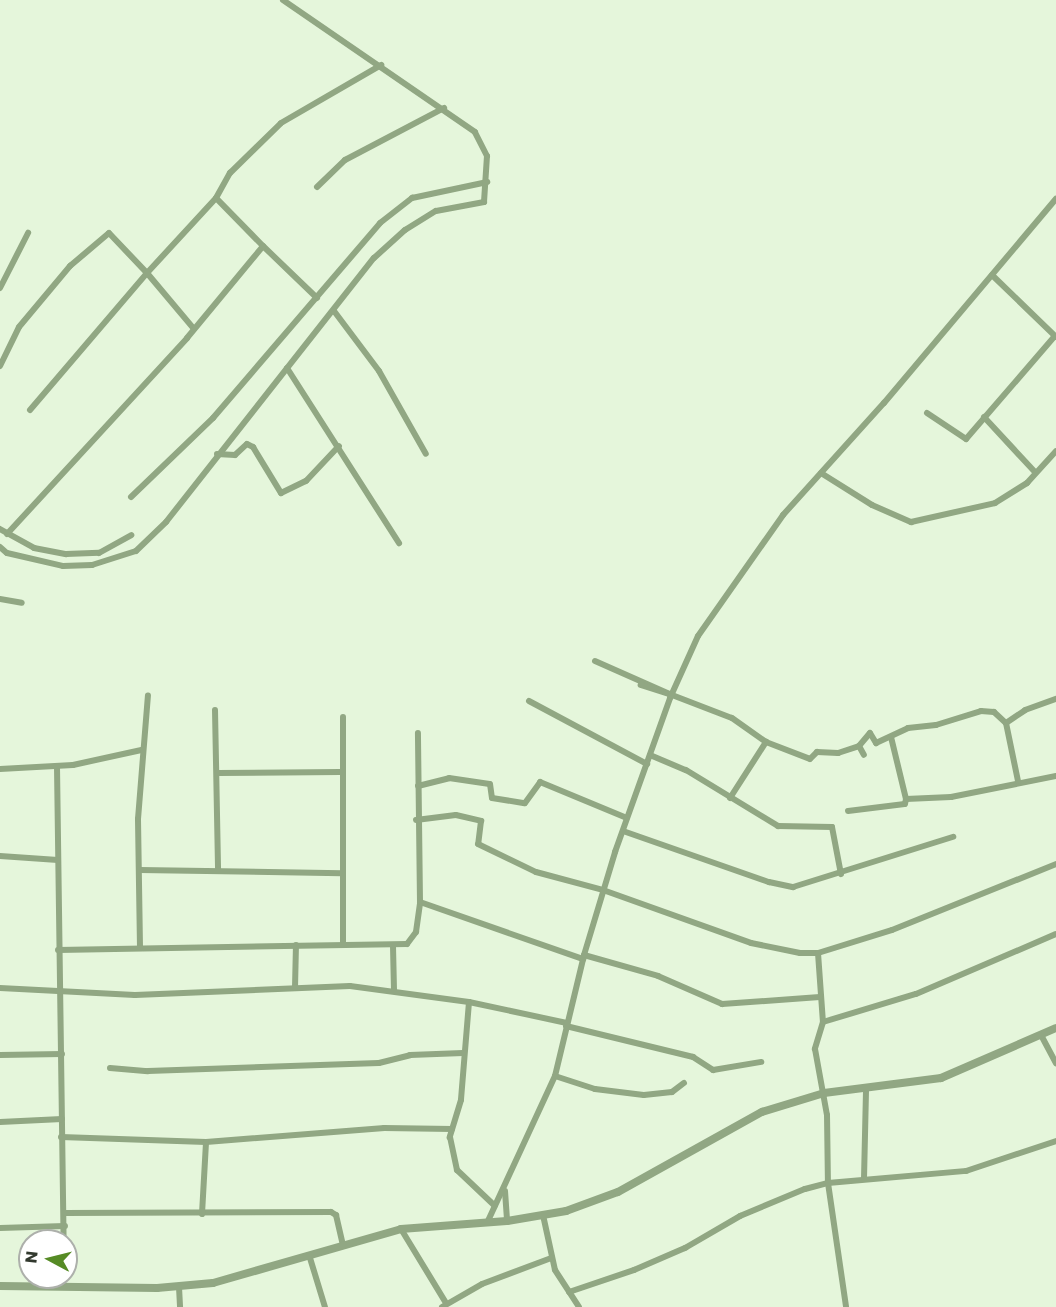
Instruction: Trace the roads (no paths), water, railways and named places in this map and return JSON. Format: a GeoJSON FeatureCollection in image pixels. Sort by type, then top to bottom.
{"type":"FeatureCollection","features":[{"type":"Feature","properties":{"kind":"street"},"geometry":{"type":"LineString","coordinates":[[0,547],[7,553],[63,566],[92,565],[130,554],[161,527],[374,258],[405,230],[436,211],[484,202],[487,182],[484,145],[468,126],[381,65],[318,28],[283,0]]}},
{"type":"Feature","properties":{"kind":"street"},"geometry":{"type":"LineString","coordinates":[[30,410],[147,273],[216,198],[230,173],[281,123],[381,65]]}},
{"type":"Feature","properties":{"kind":"street"},"geometry":{"type":"LineString","coordinates":[[316,187],[345,160],[444,108]]}},
{"type":"Feature","properties":{"kind":"street"},"geometry":{"type":"LineString","coordinates":[[131,497],[195,437],[380,223],[412,198],[487,182]]}},
{"type":"Feature","properties":{"kind":"street"},"geometry":{"type":"LineString","coordinates":[[216,198],[317,298]]}},
{"type":"Feature","properties":{"kind":"street"},"geometry":{"type":"LineString","coordinates":[[487,1223],[505,1190],[555,1076],[583,957],[627,818],[672,695],[718,603],[754,551],[1056,199]]}},
{"type":"Feature","properties":{"kind":"street"},"geometry":{"type":"LineString","coordinates":[[0,288],[28,232]]}},
{"type":"Feature","properties":{"kind":"street"},"geometry":{"type":"LineString","coordinates":[[0,366],[19,327],[70,266],[109,233],[147,273],[194,329]]}},
{"type":"Feature","properties":{"kind":"street"},"geometry":{"type":"LineString","coordinates":[[7,534],[194,329],[263,246]]}},
{"type":"Feature","properties":{"kind":"street"},"geometry":{"type":"LineString","coordinates":[[927,413],[964,439],[1055,337],[992,275]]}},
{"type":"Feature","properties":{"kind":"street"},"geometry":{"type":"LineString","coordinates":[[334,311],[379,371],[426,454]]}},
{"type":"Feature","properties":{"kind":"street"},"geometry":{"type":"LineString","coordinates":[[287,368],[399,543]]}},
{"type":"Feature","properties":{"kind":"street"},"geometry":{"type":"LineString","coordinates":[[984,417],[1035,472]]}},
{"type":"Feature","properties":{"kind":"street"},"geometry":{"type":"LineString","coordinates":[[218,454],[235,455],[247,444],[253,447],[281,493],[306,481],[339,446]]}},
{"type":"Feature","properties":{"kind":"street"},"geometry":{"type":"LineString","coordinates":[[821,473],[872,505],[911,522],[984,509],[1025,484],[1056,450]]}},
{"type":"Feature","properties":{"kind":"street"},"geometry":{"type":"LineString","coordinates":[[0,529],[34,548],[66,554],[99,553],[132,535]]}},
{"type":"Feature","properties":{"kind":"street"},"geometry":{"type":"LineString","coordinates":[[0,598],[22,603]]}},
{"type":"Feature","properties":{"kind":"street"},"geometry":{"type":"LineString","coordinates":[[595,661],[641,685],[732,718],[766,742],[810,759],[817,752],[838,753],[859,746],[870,733],[876,743],[908,728],[936,725],[981,711],[994,712],[1006,723],[1018,781]]}},
{"type":"Feature","properties":{"kind":"street"},"geometry":{"type":"LineString","coordinates":[[140,947],[141,750],[148,695]]}},
{"type":"Feature","properties":{"kind":"street"},"geometry":{"type":"LineString","coordinates":[[1006,723],[1025,710],[1056,699]]}},
{"type":"Feature","properties":{"kind":"street"},"geometry":{"type":"LineString","coordinates":[[529,701],[647,764]]}},
{"type":"Feature","properties":{"kind":"street"},"geometry":{"type":"LineString","coordinates":[[215,710],[218,773],[218,869]]}},
{"type":"Feature","properties":{"kind":"street"},"geometry":{"type":"LineString","coordinates":[[343,717],[340,772],[343,944]]}},
{"type":"Feature","properties":{"kind":"street"},"geometry":{"type":"LineString","coordinates":[[58,950],[343,944],[406,945],[415,937],[420,902],[416,820],[418,733]]}},
{"type":"Feature","properties":{"kind":"street"},"geometry":{"type":"LineString","coordinates":[[848,811],[905,804],[906,799],[891,737]]}},
{"type":"Feature","properties":{"kind":"street"},"geometry":{"type":"LineString","coordinates":[[730,798],[766,742]]}},
{"type":"Feature","properties":{"kind":"street"},"geometry":{"type":"LineString","coordinates":[[859,746],[864,755]]}},
{"type":"Feature","properties":{"kind":"street"},"geometry":{"type":"LineString","coordinates":[[0,769],[57,767],[141,750]]}},
{"type":"Feature","properties":{"kind":"street"},"geometry":{"type":"LineString","coordinates":[[650,756],[686,771],[778,826],[832,826],[841,874]]}},
{"type":"Feature","properties":{"kind":"street"},"geometry":{"type":"LineString","coordinates":[[57,767],[58,990],[62,1054],[61,1137],[65,1229]]}},
{"type":"Feature","properties":{"kind":"street"},"geometry":{"type":"LineString","coordinates":[[218,773],[340,772]]}},
{"type":"Feature","properties":{"kind":"street"},"geometry":{"type":"LineString","coordinates":[[906,799],[951,797],[1018,781],[1056,776]]}},
{"type":"Feature","properties":{"kind":"street"},"geometry":{"type":"LineString","coordinates":[[418,786],[449,778],[490,784],[492,798],[525,803],[540,782],[627,818]]}},
{"type":"Feature","properties":{"kind":"street"},"geometry":{"type":"LineString","coordinates":[[416,820],[456,815],[481,821],[478,844],[536,872],[603,890],[751,943],[818,953],[925,918],[1056,864]]}},
{"type":"Feature","properties":{"kind":"street"},"geometry":{"type":"LineString","coordinates":[[623,831],[781,886],[802,886],[841,874],[904,849],[953,837]]}},
{"type":"Feature","properties":{"kind":"street"},"geometry":{"type":"LineString","coordinates":[[0,856],[58,860]]}},
{"type":"Feature","properties":{"kind":"street"},"geometry":{"type":"LineString","coordinates":[[140,870],[218,869],[342,873]]}},
{"type":"Feature","properties":{"kind":"street"},"geometry":{"type":"LineString","coordinates":[[420,902],[583,957],[658,976],[722,1004],[820,997]]}},
{"type":"Feature","properties":{"kind":"street"},"geometry":{"type":"LineString","coordinates":[[823,1022],[916,994],[1056,934]]}},
{"type":"Feature","properties":{"kind":"street"},"geometry":{"type":"LineString","coordinates":[[295,988],[296,945]]}},
{"type":"Feature","properties":{"kind":"street"},"geometry":{"type":"LineString","coordinates":[[393,946],[394,990]]}},
{"type":"Feature","properties":{"kind":"street"},"geometry":{"type":"LineString","coordinates":[[818,953],[823,1022],[814,1042],[824,1093],[828,1183],[846,1307]]}},
{"type":"Feature","properties":{"kind":"street"},"geometry":{"type":"LineString","coordinates":[[0,988],[135,995],[295,988],[394,990],[469,1002],[566,1025],[693,1057],[713,1070],[761,1062]]}},
{"type":"Feature","properties":{"kind":"street"},"geometry":{"type":"LineString","coordinates":[[469,1002],[462,1053],[461,1100],[452,1129],[455,1167],[495,1206]]}},
{"type":"Feature","properties":{"kind":"street"},"geometry":{"type":"LineString","coordinates":[[78,1287],[179,1287],[310,1258],[343,1245],[401,1228],[487,1223],[543,1215],[612,1195],[746,1118],[824,1093],[866,1090],[941,1078],[1056,1028]]}},
{"type":"Feature","properties":{"kind":"street"},"geometry":{"type":"LineString","coordinates":[[1041,1035],[1056,1063]]}},
{"type":"Feature","properties":{"kind":"street"},"geometry":{"type":"LineString","coordinates":[[110,1068],[148,1071],[379,1063],[410,1055],[462,1053]]}},
{"type":"Feature","properties":{"kind":"street"},"geometry":{"type":"LineString","coordinates":[[0,1054],[62,1054]]}},
{"type":"Feature","properties":{"kind":"street"},"geometry":{"type":"LineString","coordinates":[[555,1076],[595,1089],[644,1095],[672,1092],[684,1083]]}},
{"type":"Feature","properties":{"kind":"street"},"geometry":{"type":"LineString","coordinates":[[864,1179],[866,1090]]}},
{"type":"Feature","properties":{"kind":"street"},"geometry":{"type":"LineString","coordinates":[[0,1122],[62,1119]]}},
{"type":"Feature","properties":{"kind":"street"},"geometry":{"type":"LineString","coordinates":[[61,1137],[206,1142],[384,1128],[452,1129]]}},
{"type":"Feature","properties":{"kind":"street"},"geometry":{"type":"LineString","coordinates":[[202,1214],[206,1142]]}},
{"type":"Feature","properties":{"kind":"street"},"geometry":{"type":"LineString","coordinates":[[569,1292],[634,1270],[685,1248],[740,1215],[828,1183],[966,1171],[1056,1142]]}},
{"type":"Feature","properties":{"kind":"street"},"geometry":{"type":"LineString","coordinates":[[505,1190],[507,1221]]}},
{"type":"Feature","properties":{"kind":"street"},"geometry":{"type":"LineString","coordinates":[[65,1213],[331,1212],[336,1215],[343,1245]]}},
{"type":"Feature","properties":{"kind":"street"},"geometry":{"type":"LineString","coordinates":[[543,1215],[551,1258],[579,1307]]}},
{"type":"Feature","properties":{"kind":"street"},"geometry":{"type":"LineString","coordinates":[[0,1228],[65,1226]]}},
{"type":"Feature","properties":{"kind":"street"},"geometry":{"type":"LineString","coordinates":[[401,1228],[444,1305],[551,1258]]}},
{"type":"Feature","properties":{"kind":"street"},"geometry":{"type":"LineString","coordinates":[[310,1258],[325,1307]]}},
{"type":"Feature","properties":{"kind":"street"},"geometry":{"type":"LineString","coordinates":[[0,1286],[18,1286]]}},
{"type":"Feature","properties":{"kind":"street"},"geometry":{"type":"LineString","coordinates":[[173,1307],[180,1304],[179,1287]]}}]}
